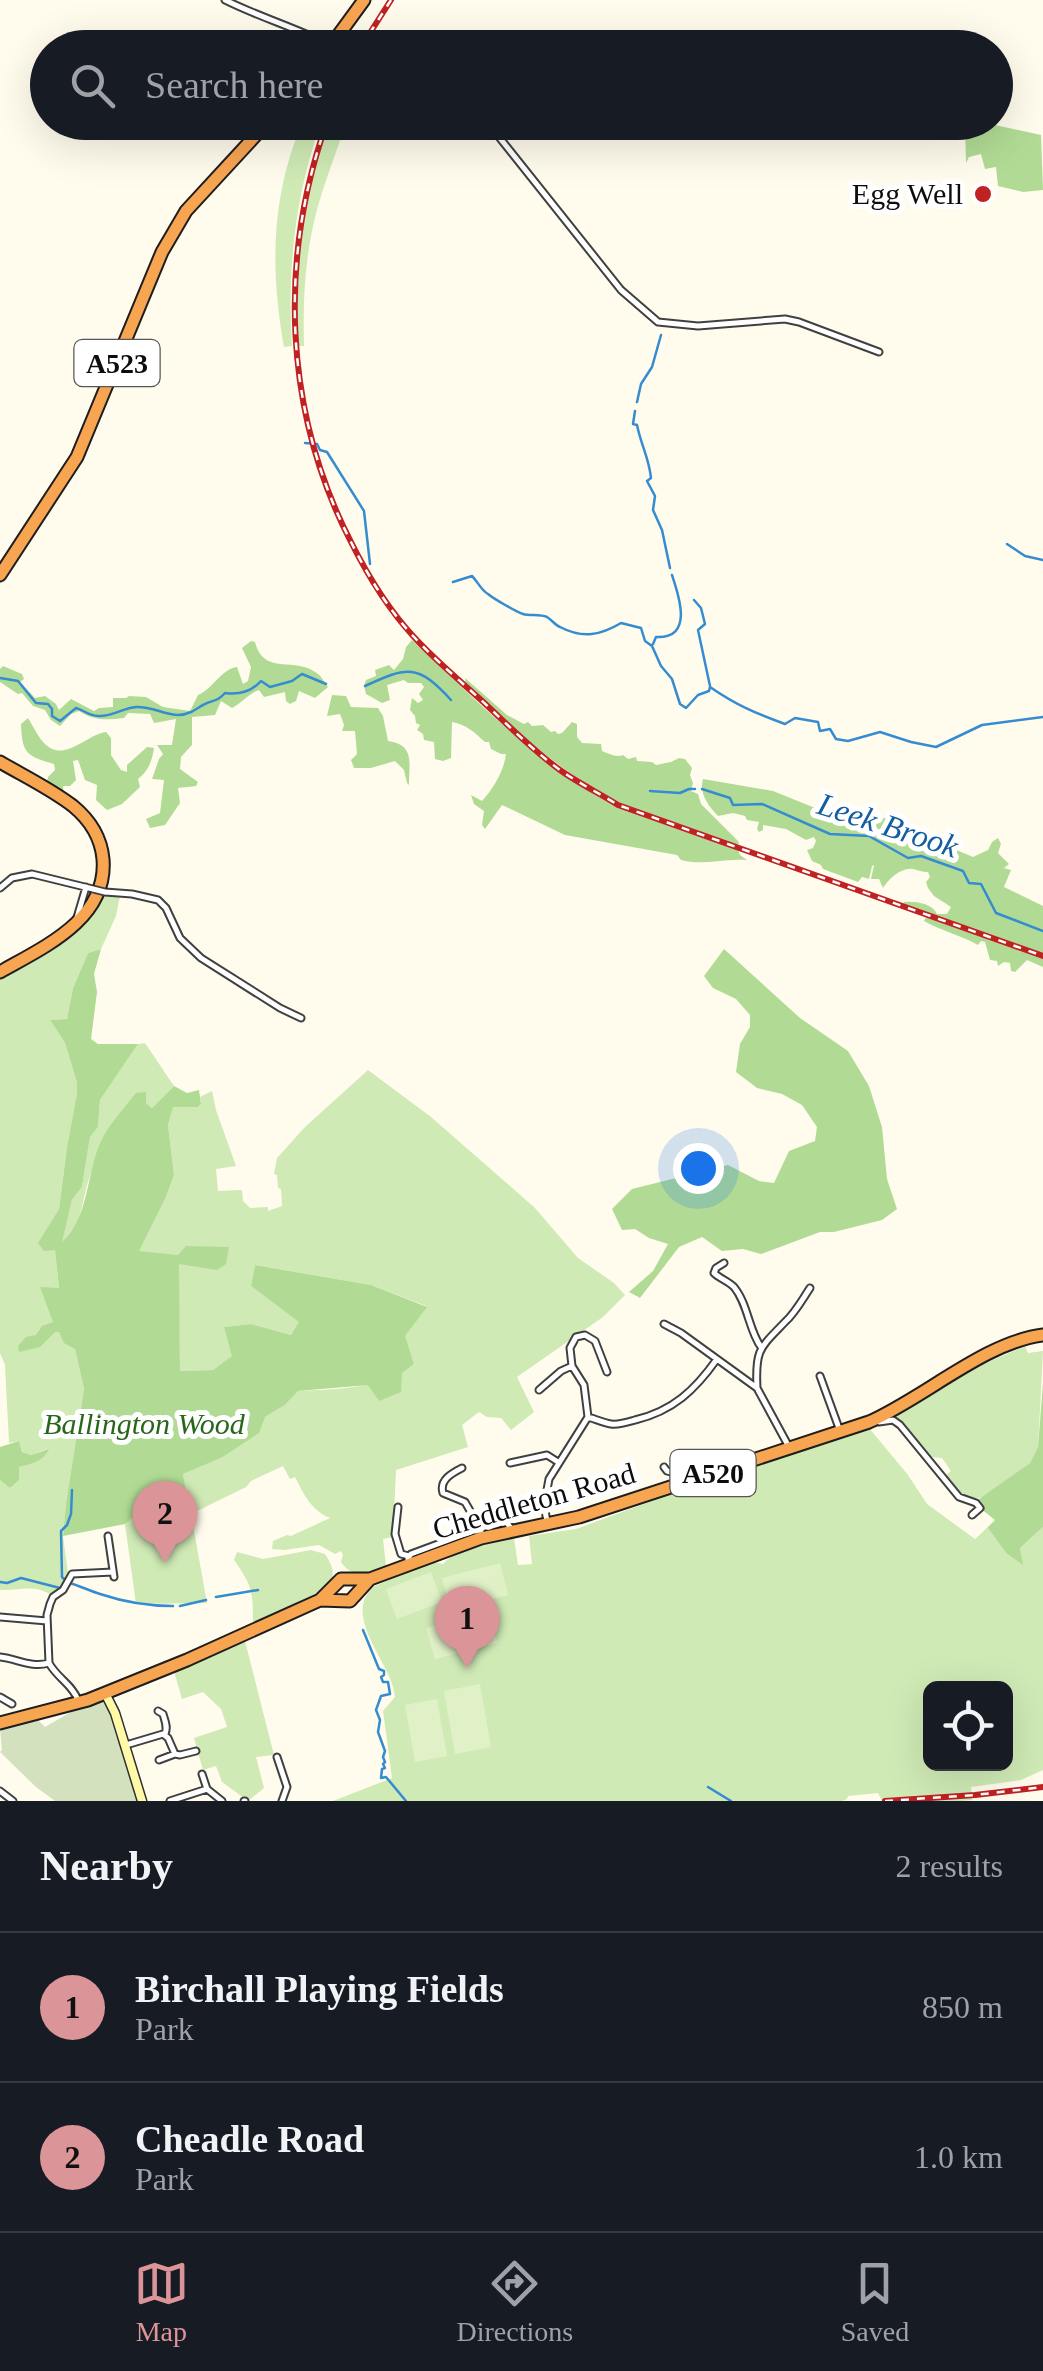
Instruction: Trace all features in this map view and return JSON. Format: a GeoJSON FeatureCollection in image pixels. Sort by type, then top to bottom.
{"type":"FeatureCollection","features":[{"type":"Feature","properties":{"kind":"highway"},"geometry":{"type":"LineString","coordinates":[[344,30],[364,0]]}},
{"type":"Feature","properties":{"kind":"highway","name":"A523"},"geometry":{"type":"LineString","coordinates":[[0,574],[77,457],[162,252],[186,211],[251,140]]}},
{"type":"Feature","properties":{"kind":"highway"},"geometry":{"type":"LineString","coordinates":[[0,762],[75,808],[98,836],[103,853],[102,884],[92,906],[53,941],[0,972]]}},
{"type":"Feature","properties":{"kind":"highway","name":"Cheddleton Road"},"geometry":{"type":"LineString","coordinates":[[0,1722],[78,1703],[202,1654],[337,1592],[344,1578],[356,1585],[482,1532],[548,1525],[656,1494],[869,1422],[996,1348],[1043,1334]]}},
{"type":"Feature","properties":{"kind":"highway","name":"Cheddleton Road"},"geometry":{"type":"LineString","coordinates":[[337,1592],[345,1601],[352,1600],[356,1585]]}},
{"type":"Feature","properties":{"kind":"street"},"geometry":{"type":"LineString","coordinates":[[226,0],[300,30]]}},
{"type":"Feature","properties":{"kind":"street"},"geometry":{"type":"LineString","coordinates":[[501,140],[621,290],[658,322],[698,326],[785,319],[879,352]]}},
{"type":"Feature","properties":{"kind":"street"},"geometry":{"type":"LineString","coordinates":[[0,888],[12,878],[32,874],[158,900],[180,938],[201,958],[302,1018]]}},
{"type":"Feature","properties":{"kind":"street"},"geometry":{"type":"LineString","coordinates":[[76,921],[90,888]]}},
{"type":"Feature","properties":{"kind":"street"},"geometry":{"type":"LineString","coordinates":[[724,1263],[714,1273],[735,1289],[762,1347]]}},
{"type":"Feature","properties":{"kind":"street"},"geometry":{"type":"LineString","coordinates":[[757,1388],[757,1362],[762,1347],[810,1288]]}},
{"type":"Feature","properties":{"kind":"street"},"geometry":{"type":"LineString","coordinates":[[664,1324],[757,1388],[790,1447]]}},
{"type":"Feature","properties":{"kind":"street"},"geometry":{"type":"LineString","coordinates":[[548,1525],[544,1498],[549,1480],[588,1416],[584,1385],[572,1366],[572,1344],[576,1337],[584,1335],[594,1341],[607,1372]]}},
{"type":"Feature","properties":{"kind":"street"},"geometry":{"type":"LineString","coordinates":[[588,1416],[621,1424],[669,1408],[695,1389],[717,1359]]}},
{"type":"Feature","properties":{"kind":"street"},"geometry":{"type":"LineString","coordinates":[[539,1390],[572,1366]]}},
{"type":"Feature","properties":{"kind":"street"},"geometry":{"type":"LineString","coordinates":[[820,1376],[840,1431]]}},
{"type":"Feature","properties":{"kind":"street"},"geometry":{"type":"LineString","coordinates":[[869,1422],[896,1422],[959,1498],[976,1502],[980,1508],[972,1515]]}},
{"type":"Feature","properties":{"kind":"street"},"geometry":{"type":"LineString","coordinates":[[510,1464],[548,1456],[558,1462]]}},
{"type":"Feature","properties":{"kind":"street"},"geometry":{"type":"LineString","coordinates":[[664,1467],[678,1474],[737,1458],[744,1457],[745,1462]]}},
{"type":"Feature","properties":{"kind":"street"},"geometry":{"type":"LineString","coordinates":[[462,1468],[441,1487],[443,1493],[465,1502],[482,1532]]}},
{"type":"Feature","properties":{"kind":"street"},"geometry":{"type":"LineString","coordinates":[[398,1507],[395,1534],[402,1554],[409,1560]]}},
{"type":"Feature","properties":{"kind":"street"},"geometry":{"type":"LineString","coordinates":[[78,1703],[74,1690],[49,1663],[47,1621],[53,1598],[63,1590],[69,1577],[76,1573],[114,1575],[107,1534]]}},
{"type":"Feature","properties":{"kind":"street"},"geometry":{"type":"LineString","coordinates":[[0,1617],[47,1621]]}},
{"type":"Feature","properties":{"kind":"street"},"geometry":{"type":"LineString","coordinates":[[0,1658],[35,1666],[49,1663]]}},
{"type":"Feature","properties":{"kind":"street"},"geometry":{"type":"LineString","coordinates":[[106,1693],[116,1713],[142,1801]]}},
{"type":"Feature","properties":{"kind":"street"},"geometry":{"type":"LineString","coordinates":[[0,1697],[8,1704]]}},
{"type":"Feature","properties":{"kind":"street"},"geometry":{"type":"LineString","coordinates":[[158,1711],[163,1714],[165,1734],[175,1754]]}},
{"type":"Feature","properties":{"kind":"street"},"geometry":{"type":"LineString","coordinates":[[126,1745],[165,1734]]}},
{"type":"Feature","properties":{"kind":"street"},"geometry":{"type":"LineString","coordinates":[[159,1760],[196,1750]]}},
{"type":"Feature","properties":{"kind":"street"},"geometry":{"type":"LineString","coordinates":[[277,1756],[287,1788],[282,1801]]}},
{"type":"Feature","properties":{"kind":"street"},"geometry":{"type":"LineString","coordinates":[[202,1774],[207,1789],[222,1801]]}},
{"type":"Feature","properties":{"kind":"street"},"geometry":{"type":"LineString","coordinates":[[170,1801],[207,1789]]}},
{"type":"Feature","properties":{"kind":"street"},"geometry":{"type":"LineString","coordinates":[[0,1791],[13,1801]]}},
{"type":"Feature","properties":{"kind":"green space"},"geometry":{"type":"Polygon","coordinates":[[[1013,129],[1041,135],[1043,190],[1023,192],[998,186],[996,167],[985,169],[981,154],[969,157],[966,163],[965,140],[1013,140],[1013,129]]]}},
{"type":"Feature","properties":{"kind":"green space"},"geometry":{"type":"Polygon","coordinates":[[[296,140],[315,140],[299,205],[292,261],[292,346],[284,347],[276,233],[296,140]]]}},
{"type":"Feature","properties":{"kind":"green space"},"geometry":{"type":"Polygon","coordinates":[[[323,140],[340,140],[314,221],[305,277],[304,346],[298,346],[301,232],[323,140]]]}},
{"type":"Feature","properties":{"kind":"green space"},"geometry":{"type":"Polygon","coordinates":[[[412,640],[499,722],[570,778],[629,810],[738,850],[747,860],[689,862],[677,855],[565,835],[502,805],[485,829],[484,811],[474,804],[471,795],[482,801],[494,785],[506,754],[491,749],[489,742],[452,722],[451,758],[435,759],[434,742],[424,740],[410,710],[412,698],[418,703],[423,700],[419,694],[424,687],[421,683],[404,680],[387,685],[390,700],[382,703],[366,694],[366,680],[376,676],[375,670],[389,665],[394,670],[412,640]]]}},
{"type":"Feature","properties":{"kind":"green space"},"geometry":{"type":"Polygon","coordinates":[[[251,641],[265,659],[309,669],[328,687],[315,698],[299,691],[296,701],[290,704],[285,692],[264,697],[259,690],[232,708],[221,701],[215,715],[192,717],[192,745],[181,757],[180,769],[198,782],[196,786],[178,788],[180,803],[165,825],[150,828],[146,819],[160,813],[164,780],[152,779],[163,754],[157,745],[172,745],[176,719],[154,723],[150,714],[128,713],[124,718],[101,719],[79,711],[60,726],[22,693],[0,682],[3,666],[22,674],[24,679],[20,682],[35,698],[45,696],[59,710],[71,699],[94,711],[113,707],[113,698],[129,696],[146,697],[163,707],[190,711],[198,695],[231,669],[237,667],[243,684],[248,681],[251,667],[242,648],[251,641]]]}},
{"type":"Feature","properties":{"kind":"green space"},"geometry":{"type":"Polygon","coordinates":[[[465,678],[507,715],[524,724],[543,725],[558,734],[572,722],[577,724],[577,737],[582,743],[601,744],[602,751],[628,759],[636,757],[637,761],[656,765],[685,759],[692,768],[691,791],[698,794],[701,804],[739,842],[738,846],[650,816],[581,781],[514,728],[466,685],[465,678]]]}},
{"type":"Feature","properties":{"kind":"green space"},"geometry":{"type":"Polygon","coordinates":[[[332,695],[346,696],[351,707],[378,708],[388,741],[407,751],[409,785],[404,770],[395,761],[354,768],[351,760],[357,754],[355,731],[342,731],[340,714],[327,716],[332,695]]]}},
{"type":"Feature","properties":{"kind":"green space"},"geometry":{"type":"Polygon","coordinates":[[[28,718],[46,745],[61,751],[106,732],[111,738],[111,755],[127,772],[127,765],[147,747],[154,748],[149,765],[138,779],[140,787],[122,804],[107,810],[96,800],[97,785],[85,780],[78,760],[73,761],[76,780],[63,786],[64,796],[46,785],[55,770],[54,764],[37,758],[24,747],[21,724],[28,718]]]}},
{"type":"Feature","properties":{"kind":"green space"},"geometry":{"type":"Polygon","coordinates":[[[703,779],[773,791],[830,814],[894,820],[973,857],[988,850],[998,838],[998,853],[1009,864],[1004,868],[1011,870],[1004,887],[1043,906],[1043,955],[903,904],[923,903],[937,914],[947,914],[951,907],[928,888],[928,872],[904,870],[883,888],[879,879],[871,879],[874,865],[869,879],[862,877],[858,882],[812,861],[807,850],[813,848],[814,837],[806,840],[786,829],[763,825],[759,832],[759,822],[745,816],[718,816],[703,794],[703,779]]]}},
{"type":"Feature","properties":{"kind":"green space"},"geometry":{"type":"Polygon","coordinates":[[[103,894],[120,896],[116,916],[101,949],[88,953],[73,988],[67,1019],[50,1020],[65,1043],[77,1083],[59,1209],[39,1243],[55,1249],[59,1289],[54,1333],[60,1332],[75,1349],[84,1389],[63,1536],[68,1573],[64,1583],[50,1594],[31,1589],[0,1590],[0,1480],[11,1488],[19,1467],[47,1449],[31,1455],[22,1452],[19,1441],[9,1443],[5,1365],[0,1353],[0,976],[94,909],[103,894]]]}},
{"type":"Feature","properties":{"kind":"green space"},"geometry":{"type":"Polygon","coordinates":[[[926,917],[1043,958],[1043,967],[1027,960],[1015,972],[1011,971],[1010,963],[998,966],[997,961],[990,960],[985,942],[978,945],[924,921],[926,917]]]}},
{"type":"Feature","properties":{"kind":"green space","name":"Ballington Wood"},"geometry":{"type":"Polygon","coordinates":[[[101,949],[94,974],[97,992],[91,1039],[98,1044],[138,1044],[100,1100],[98,1127],[90,1137],[82,1187],[72,1200],[62,1242],[78,1220],[102,1139],[136,1093],[146,1092],[146,1103],[152,1108],[174,1086],[187,1093],[199,1090],[198,1107],[173,1107],[168,1125],[174,1175],[139,1251],[178,1255],[186,1246],[229,1247],[226,1264],[217,1270],[179,1264],[180,1371],[213,1370],[232,1356],[224,1327],[251,1324],[291,1335],[299,1322],[251,1286],[255,1265],[371,1285],[427,1307],[405,1336],[414,1364],[402,1373],[401,1392],[379,1401],[368,1385],[298,1391],[265,1417],[259,1433],[221,1458],[183,1474],[187,1496],[153,1501],[125,1524],[63,1536],[84,1389],[75,1349],[64,1343],[59,1332],[40,1347],[19,1352],[18,1346],[53,1322],[40,1287],[59,1288],[55,1250],[44,1251],[38,1243],[59,1209],[77,1083],[65,1043],[50,1020],[67,1019],[73,988],[88,953],[101,949]]]}},
{"type":"Feature","properties":{"kind":"green space"},"geometry":{"type":"Polygon","coordinates":[[[724,949],[800,1018],[848,1051],[869,1086],[882,1127],[887,1179],[897,1209],[882,1220],[820,1232],[761,1254],[743,1249],[722,1251],[702,1237],[679,1247],[640,1298],[629,1292],[653,1271],[668,1244],[635,1229],[622,1230],[612,1209],[632,1189],[728,1165],[759,1181],[774,1183],[789,1151],[815,1141],[817,1127],[802,1105],[782,1094],[757,1088],[736,1072],[750,1015],[736,999],[713,988],[704,976],[724,949]]]}},
{"type":"Feature","properties":{"kind":"green space"},"geometry":{"type":"Polygon","coordinates":[[[145,1043],[174,1086],[152,1108],[146,1103],[118,1116],[102,1139],[78,1223],[61,1244],[72,1200],[82,1187],[90,1137],[98,1127],[100,1100],[138,1044],[145,1043]]]}},
{"type":"Feature","properties":{"kind":"green space"},"geometry":{"type":"Polygon","coordinates":[[[368,1070],[431,1117],[534,1207],[578,1258],[625,1295],[603,1317],[517,1377],[534,1412],[511,1430],[501,1418],[479,1412],[462,1425],[468,1447],[396,1470],[393,1537],[383,1539],[386,1566],[356,1573],[341,1562],[341,1551],[335,1554],[319,1545],[272,1549],[273,1541],[330,1518],[313,1506],[283,1466],[191,1514],[207,1603],[136,1604],[125,1524],[153,1501],[187,1496],[183,1474],[221,1458],[298,1391],[373,1383],[414,1364],[404,1337],[426,1306],[371,1285],[255,1265],[251,1286],[300,1322],[291,1335],[251,1324],[225,1327],[233,1356],[213,1370],[180,1371],[178,1255],[138,1252],[174,1175],[168,1125],[173,1106],[198,1107],[200,1097],[212,1091],[236,1166],[216,1169],[218,1191],[242,1190],[243,1201],[250,1208],[268,1207],[268,1211],[282,1206],[281,1189],[274,1174],[277,1158],[368,1070]]]}},
{"type":"Feature","properties":{"kind":"green space"},"geometry":{"type":"Polygon","coordinates":[[[1024,1343],[1028,1353],[1043,1351],[1038,1447],[1030,1463],[987,1495],[968,1497],[945,1476],[951,1471],[942,1458],[930,1457],[894,1416],[1024,1343]]]}},
{"type":"Feature","properties":{"kind":"green space"},"geometry":{"type":"Polygon","coordinates":[[[1043,1383],[1043,1527],[1020,1548],[1023,1565],[1006,1553],[988,1528],[976,1539],[995,1520],[980,1508],[979,1499],[1030,1463],[1038,1447],[1043,1383]]]}},
{"type":"Feature","properties":{"kind":"green space"},"geometry":{"type":"Polygon","coordinates":[[[869,1428],[927,1504],[975,1539],[988,1528],[1006,1553],[1022,1564],[1020,1548],[1043,1527],[1043,1770],[1021,1780],[971,1787],[972,1800],[962,1801],[882,1801],[878,1793],[848,1796],[842,1801],[333,1801],[392,1778],[383,1711],[395,1695],[364,1620],[366,1596],[375,1586],[433,1562],[443,1564],[466,1550],[514,1538],[518,1565],[532,1564],[529,1536],[576,1529],[761,1461],[869,1428]]]}},
{"type":"Feature","properties":{"kind":"green space"},"geometry":{"type":"Polygon","coordinates":[[[19,1441],[22,1452],[31,1455],[49,1449],[40,1459],[19,1467],[19,1480],[10,1488],[0,1480],[0,1447],[19,1441]]]}},
{"type":"Feature","properties":{"kind":"green space"},"geometry":{"type":"Polygon","coordinates":[[[311,1550],[325,1554],[333,1572],[329,1585],[253,1624],[251,1590],[234,1560],[237,1552],[263,1559],[311,1550]]]}},
{"type":"Feature","properties":{"kind":"green space"},"geometry":{"type":"Polygon","coordinates":[[[500,1563],[508,1595],[450,1609],[442,1578],[500,1563]]]}},
{"type":"Feature","properties":{"kind":"green space"},"geometry":{"type":"Polygon","coordinates":[[[431,1572],[442,1602],[397,1619],[386,1589],[431,1572]]]}},
{"type":"Feature","properties":{"kind":"green space"},"geometry":{"type":"Polygon","coordinates":[[[489,1611],[497,1643],[435,1659],[426,1628],[489,1611]]]}},
{"type":"Feature","properties":{"kind":"green space"},"geometry":{"type":"Polygon","coordinates":[[[245,1641],[274,1755],[256,1757],[264,1788],[248,1801],[222,1782],[216,1766],[203,1770],[194,1738],[227,1727],[221,1709],[203,1692],[182,1699],[174,1671],[245,1641]]]}},
{"type":"Feature","properties":{"kind":"green space"},"geometry":{"type":"Polygon","coordinates":[[[480,1684],[491,1747],[455,1754],[444,1691],[480,1684]]]}},
{"type":"Feature","properties":{"kind":"green space"},"geometry":{"type":"Polygon","coordinates":[[[437,1699],[447,1756],[415,1762],[405,1705],[437,1699]]]}},
{"type":"Feature","properties":{"kind":"green space"},"geometry":{"type":"Polygon","coordinates":[[[101,1701],[107,1705],[139,1801],[55,1801],[0,1752],[0,1728],[37,1719],[45,1727],[78,1708],[101,1701]]]}},
{"type":"Feature","properties":{"kind":"waterway"},"geometry":{"type":"LineString","coordinates":[[637,402],[661,335]]}},
{"type":"Feature","properties":{"kind":"waterway"},"geometry":{"type":"LineString","coordinates":[[635,411],[633,424],[637,425],[649,464],[651,478],[647,481],[655,496],[653,510],[662,530],[670,568]]}},
{"type":"Feature","properties":{"kind":"waterway"},"geometry":{"type":"LineString","coordinates":[[305,443],[317,444],[327,452],[364,511],[370,564]]}},
{"type":"Feature","properties":{"kind":"waterway"},"geometry":{"type":"LineString","coordinates":[[1007,544],[1025,556],[1043,560]]}},
{"type":"Feature","properties":{"kind":"waterway"},"geometry":{"type":"LineString","coordinates":[[653,644],[656,637],[668,636],[680,624],[680,604],[672,575]]}},
{"type":"Feature","properties":{"kind":"waterway"},"geometry":{"type":"LineString","coordinates":[[453,582],[472,576],[486,592],[510,608],[547,617],[576,633],[599,633],[621,623],[641,628],[645,641],[672,679],[680,704],[686,708],[710,687],[785,724],[795,718],[818,722],[820,731],[830,729],[836,739],[848,741],[880,732],[936,747],[982,725],[1043,717]]}},
{"type":"Feature","properties":{"kind":"waterway"},"geometry":{"type":"LineString","coordinates":[[694,600],[701,608],[705,624],[698,630],[710,686]]}},
{"type":"Feature","properties":{"kind":"waterway","name":"Leek Brook"},"geometry":{"type":"LineString","coordinates":[[365,686],[412,672],[430,680],[451,700]]}},
{"type":"Feature","properties":{"kind":"waterway","name":"Leek Brook"},"geometry":{"type":"LineString","coordinates":[[0,678],[18,681],[36,703],[48,704],[52,716],[60,721],[76,708],[98,716],[136,707],[184,714],[225,693],[245,692],[261,681],[270,687],[302,674],[326,684]]}},
{"type":"Feature","properties":{"kind":"waterway","name":"Leek Brook"},"geometry":{"type":"LineString","coordinates":[[650,791],[680,793],[695,789]]}},
{"type":"Feature","properties":{"kind":"waterway","name":"Leek Brook"},"geometry":{"type":"LineString","coordinates":[[702,789],[730,798],[733,805],[762,804],[830,834],[869,836],[908,858],[921,856],[963,871],[969,883],[981,884],[996,913],[1043,931]]}},
{"type":"Feature","properties":{"kind":"waterway"},"geometry":{"type":"LineString","coordinates":[[64,1579],[61,1531],[71,1514],[72,1490]]}},
{"type":"Feature","properties":{"kind":"waterway"},"geometry":{"type":"LineString","coordinates":[[0,1582],[21,1578],[60,1588]]}},
{"type":"Feature","properties":{"kind":"waterway"},"geometry":{"type":"LineString","coordinates":[[70,1583],[127,1601],[173,1606]]}},
{"type":"Feature","properties":{"kind":"waterway"},"geometry":{"type":"LineString","coordinates":[[216,1597],[258,1590]]}},
{"type":"Feature","properties":{"kind":"waterway"},"geometry":{"type":"LineString","coordinates":[[180,1606],[206,1600]]}},
{"type":"Feature","properties":{"kind":"waterway"},"geometry":{"type":"LineString","coordinates":[[363,1630],[379,1669],[384,1671],[381,1677],[388,1682],[390,1694],[381,1696],[376,1710],[385,1751],[381,1778],[386,1777],[406,1801]]}},
{"type":"Feature","properties":{"kind":"waterway"},"geometry":{"type":"LineString","coordinates":[[708,1787],[731,1801]]}},
{"type":"Feature","properties":{"kind":"railway"},"geometry":{"type":"LineString","coordinates":[[372,30],[391,0]]}},
{"type":"Feature","properties":{"kind":"railway"},"geometry":{"type":"LineString","coordinates":[[321,140],[311,174],[295,281],[301,388],[312,441],[329,492],[364,567],[405,626],[539,753],[618,805],[1043,956]]}},
{"type":"Feature","properties":{"kind":"railway"},"geometry":{"type":"LineString","coordinates":[[885,1801],[1043,1787]]}},
{"type":"Feature","properties":{"kind":"place","name":"Egg Well"},"geometry":{"type":"Point","coordinates":[983,194]}},
{"type":"Feature","properties":{"kind":"place","name":"Cheadle Road"},"geometry":{"type":"Point","coordinates":[165,1563]}},
{"type":"Feature","properties":{"kind":"place","name":"Birchall Playing Fields"},"geometry":{"type":"Point","coordinates":[467,1668]}}]}
